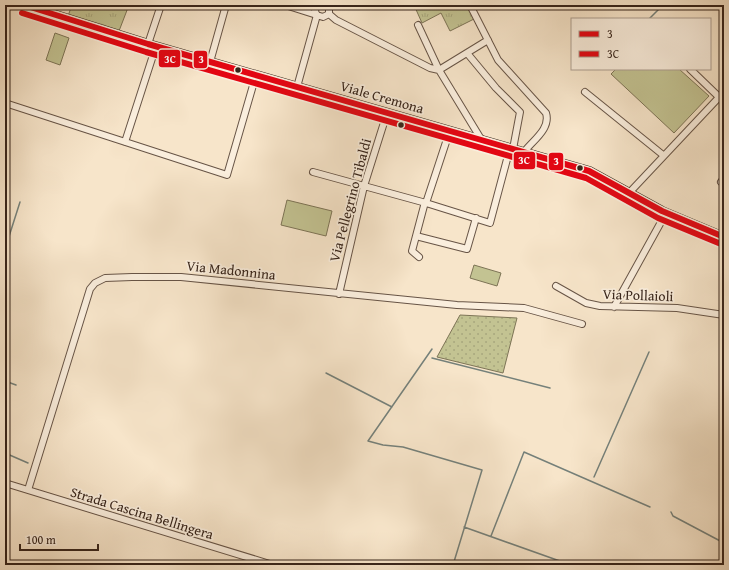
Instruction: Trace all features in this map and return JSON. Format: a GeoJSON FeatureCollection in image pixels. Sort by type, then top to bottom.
{"type":"FeatureCollection","features":[{"type":"Feature","properties":{"kind":"main road","name":"Viale Cremona"},"geometry":{"type":"LineString","coordinates":[[24,5],[152,45],[588,171],[666,213],[724,237]]}},
{"type":"Feature","properties":{"kind":"street"},"geometry":{"type":"LineString","coordinates":[[125,142],[152,45],[161,5]]}},
{"type":"Feature","properties":{"kind":"street"},"geometry":{"type":"LineString","coordinates":[[210,62],[226,5]]}},
{"type":"Feature","properties":{"kind":"street"},"geometry":{"type":"LineString","coordinates":[[285,5],[323,17],[329,14]]}},
{"type":"Feature","properties":{"kind":"street"},"geometry":{"type":"LineString","coordinates":[[297,87],[317,15],[315,12],[316,5]]}},
{"type":"Feature","properties":{"kind":"street"},"geometry":{"type":"LineString","coordinates":[[329,14],[330,5]]}},
{"type":"Feature","properties":{"kind":"street"},"geometry":{"type":"LineString","coordinates":[[721,5],[724,8]]}},
{"type":"Feature","properties":{"kind":"street"},"geometry":{"type":"LineString","coordinates":[[472,9],[498,60],[548,117],[544,130],[524,152]]}},
{"type":"Feature","properties":{"kind":"street"},"geometry":{"type":"LineString","coordinates":[[329,14],[336,20],[423,65],[438,70],[488,40]]}},
{"type":"Feature","properties":{"kind":"street"},"geometry":{"type":"LineString","coordinates":[[418,25],[438,70],[480,139]]}},
{"type":"Feature","properties":{"kind":"street"},"geometry":{"type":"LineString","coordinates":[[313,172],[490,222],[520,112],[496,88],[467,53]]}},
{"type":"Feature","properties":{"kind":"street"},"geometry":{"type":"LineString","coordinates":[[629,193],[663,155],[722,95],[691,70]]}},
{"type":"Feature","properties":{"kind":"street"},"geometry":{"type":"LineString","coordinates":[[5,103],[227,175],[256,75]]}},
{"type":"Feature","properties":{"kind":"street"},"geometry":{"type":"LineString","coordinates":[[585,92],[663,155]]}},
{"type":"Feature","properties":{"kind":"street","name":"Via Pellegrino Tibaldi"},"geometry":{"type":"LineString","coordinates":[[339,294],[364,186],[387,113]]}},
{"type":"Feature","properties":{"kind":"street"},"geometry":{"type":"LineString","coordinates":[[418,257],[412,250],[450,130]]}},
{"type":"Feature","properties":{"kind":"street"},"geometry":{"type":"LineString","coordinates":[[614,308],[666,213]]}},
{"type":"Feature","properties":{"kind":"street"},"geometry":{"type":"LineString","coordinates":[[416,236],[467,249],[476,218]]}},
{"type":"Feature","properties":{"kind":"street","name":"Via Madonnina"},"geometry":{"type":"LineString","coordinates":[[28,490],[89,292],[95,283],[105,278],[181,277],[457,306],[524,308],[582,324]]}},
{"type":"Feature","properties":{"kind":"street","name":"Via Pollaioli"},"geometry":{"type":"LineString","coordinates":[[556,286],[586,303],[614,308],[677,308],[724,315]]}},
{"type":"Feature","properties":{"kind":"street","name":"Strada Cascina Bellingera"},"geometry":{"type":"LineString","coordinates":[[5,483],[273,565]]}},
{"type":"Feature","properties":{"kind":"green space"},"geometry":{"type":"Polygon","coordinates":[[[72,5],[129,5],[119,31],[68,16],[72,5]]]}},
{"type":"Feature","properties":{"kind":"green space"},"geometry":{"type":"Polygon","coordinates":[[[414,5],[466,5],[474,19],[450,31],[441,13],[422,23],[414,5]]]}},
{"type":"Feature","properties":{"kind":"green space"},"geometry":{"type":"Polygon","coordinates":[[[55,33],[69,38],[60,65],[46,60],[55,33]]]}},
{"type":"Feature","properties":{"kind":"green space"},"geometry":{"type":"Polygon","coordinates":[[[615,70],[680,70],[709,96],[674,133],[611,74],[615,70]]]}},
{"type":"Feature","properties":{"kind":"green space"},"geometry":{"type":"Polygon","coordinates":[[[287,200],[332,211],[326,236],[281,225],[287,200]]]}},
{"type":"Feature","properties":{"kind":"green space"},"geometry":{"type":"Polygon","coordinates":[[[474,265],[501,273],[497,286],[470,278],[474,265]]]}},
{"type":"Feature","properties":{"kind":"green space"},"geometry":{"type":"Polygon","coordinates":[[[460,315],[517,318],[503,373],[437,357],[460,315]]]}},
{"type":"Feature","properties":{"kind":"waterway"},"geometry":{"type":"LineString","coordinates":[[656,5],[658,10]]}},
{"type":"Feature","properties":{"kind":"waterway"},"geometry":{"type":"LineString","coordinates":[[650,18],[663,5]]}},
{"type":"Feature","properties":{"kind":"waterway"},"geometry":{"type":"LineString","coordinates":[[5,249],[20,202]]}},
{"type":"Feature","properties":{"kind":"waterway"},"geometry":{"type":"LineString","coordinates":[[432,349],[368,441],[383,445],[403,447],[482,470],[453,565]]}},
{"type":"Feature","properties":{"kind":"waterway"},"geometry":{"type":"LineString","coordinates":[[594,477],[649,352]]}},
{"type":"Feature","properties":{"kind":"waterway"},"geometry":{"type":"LineString","coordinates":[[432,358],[550,388]]}},
{"type":"Feature","properties":{"kind":"waterway"},"geometry":{"type":"LineString","coordinates":[[326,373],[392,407]]}},
{"type":"Feature","properties":{"kind":"waterway"},"geometry":{"type":"LineString","coordinates":[[5,381],[16,385]]}},
{"type":"Feature","properties":{"kind":"waterway"},"geometry":{"type":"LineString","coordinates":[[491,536],[524,452],[650,507]]}},
{"type":"Feature","properties":{"kind":"waterway"},"geometry":{"type":"LineString","coordinates":[[5,453],[28,463]]}},
{"type":"Feature","properties":{"kind":"waterway"},"geometry":{"type":"LineString","coordinates":[[671,512],[673,516],[724,543]]}},
{"type":"Feature","properties":{"kind":"waterway"},"geometry":{"type":"LineString","coordinates":[[464,527],[571,565]]}},
{"type":"Feature","properties":{"kind":"transit line","name":"3"},"geometry":{"type":"LineString","coordinates":[[24,5],[148,44],[589,171],[662,211],[724,237]]}},
{"type":"Feature","properties":{"kind":"transit line","name":"3C"},"geometry":{"type":"LineString","coordinates":[[22,13],[146,52],[586,178],[658,218],[721,244]]}}]}
